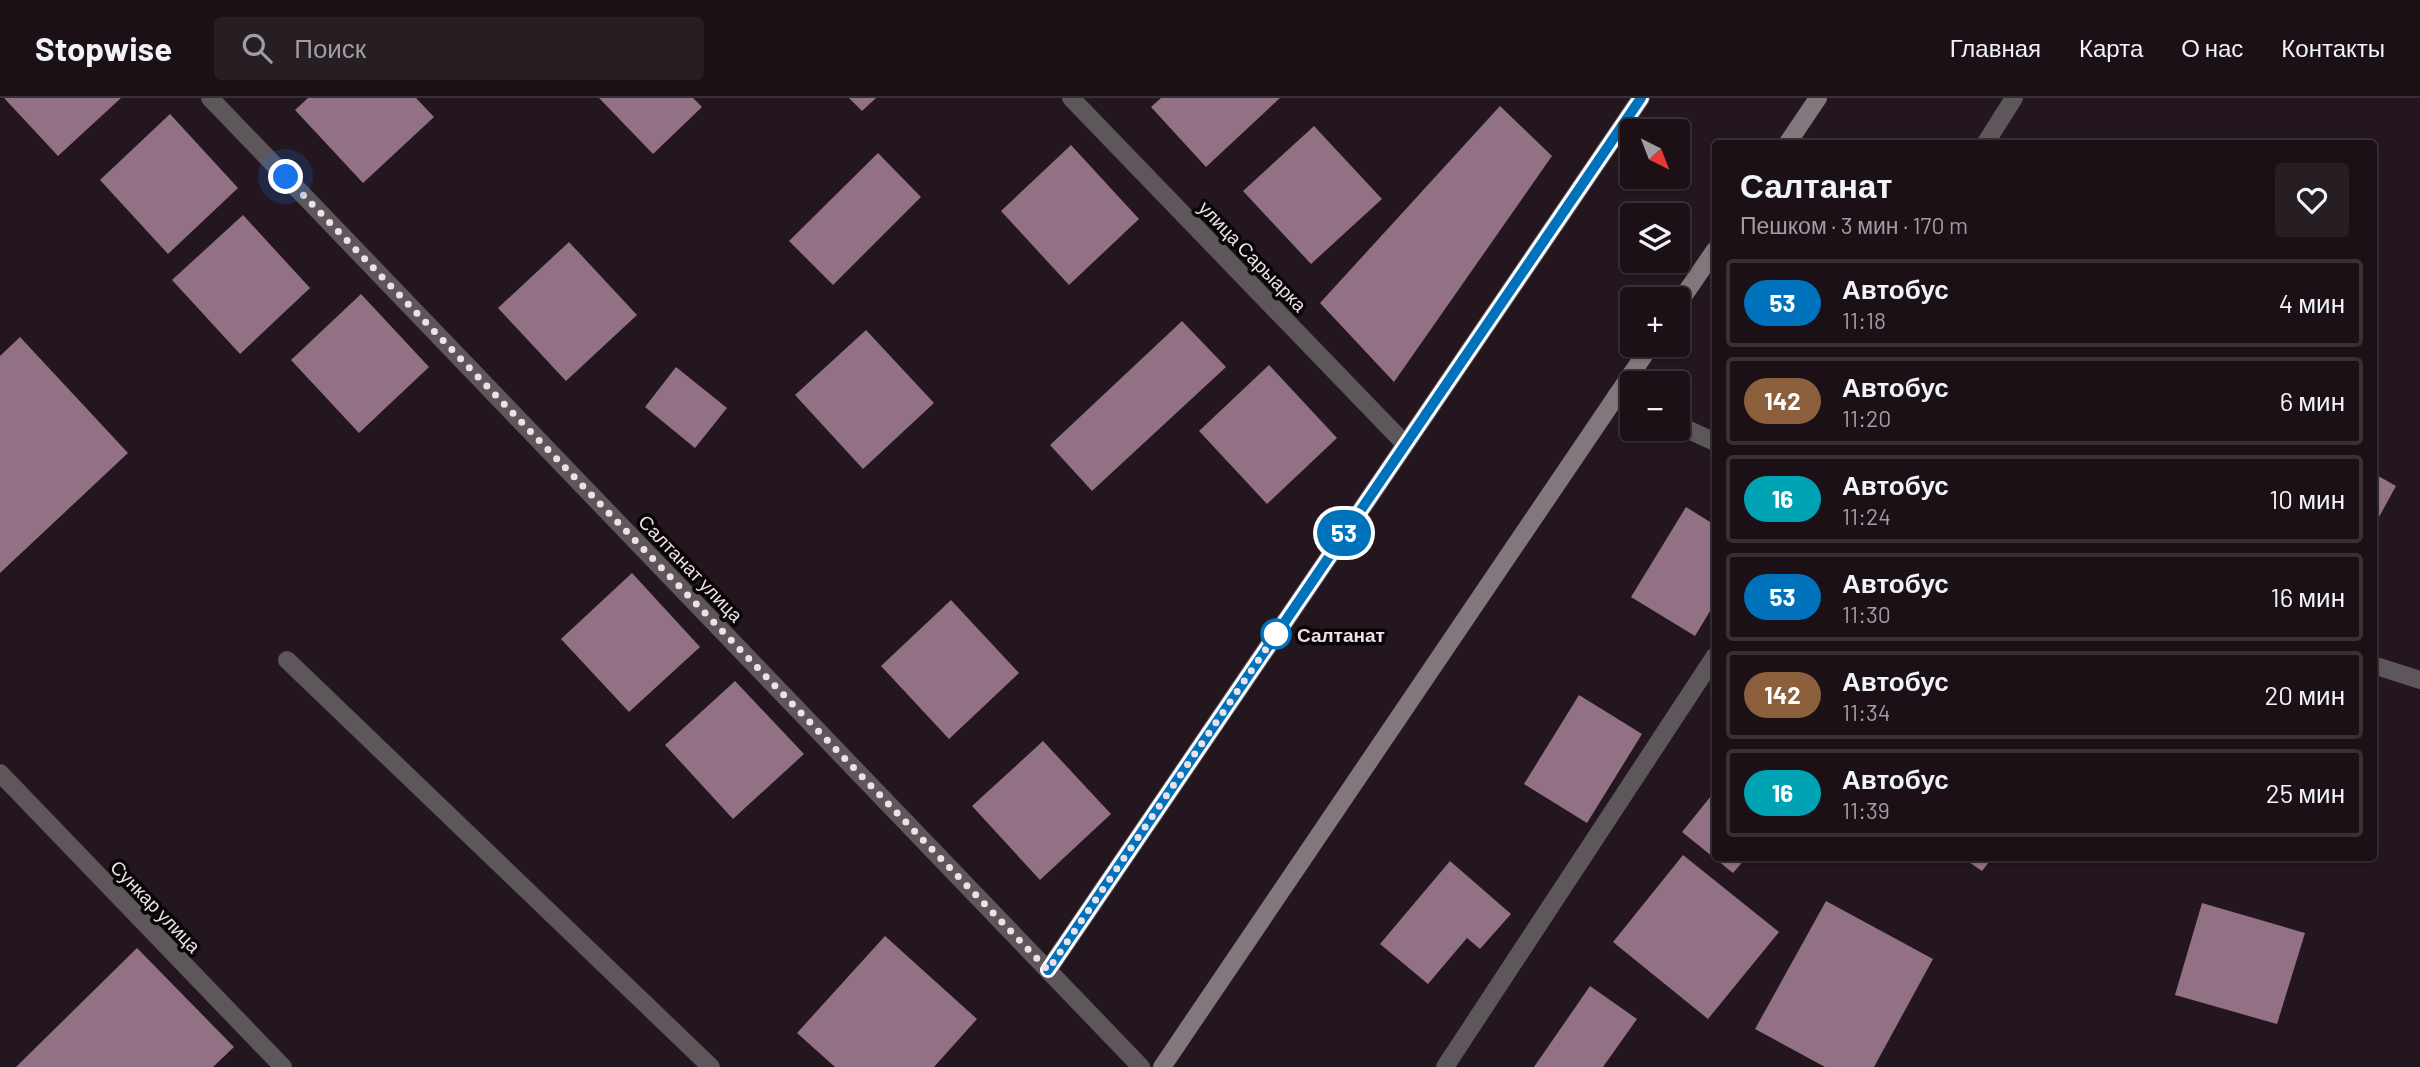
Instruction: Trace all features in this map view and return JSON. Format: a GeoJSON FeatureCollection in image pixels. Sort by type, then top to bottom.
{"type":"FeatureCollection","features":[{"type":"Feature","properties":{"kind":"main road"},"geometry":{"type":"LineString","coordinates":[[1790,140],[1818,98]]}},
{"type":"Feature","properties":{"kind":"main road"},"geometry":{"type":"LineString","coordinates":[[1690,287],[1712,254]]}},
{"type":"Feature","properties":{"kind":"main road"},"geometry":{"type":"LineString","coordinates":[[1162,1067],[1620,407]]}},
{"type":"Feature","properties":{"kind":"street","name":"Салтанат улица"},"geometry":{"type":"LineString","coordinates":[[210,98],[1141,1067]]}},
{"type":"Feature","properties":{"kind":"street","name":"улица Сарыарка"},"geometry":{"type":"LineString","coordinates":[[1071,98],[1405,444]]}},
{"type":"Feature","properties":{"kind":"street"},"geometry":{"type":"LineString","coordinates":[[1048,970],[1641,98]]}},
{"type":"Feature","properties":{"kind":"street"},"geometry":{"type":"LineString","coordinates":[[1988,140],[2014,98]]}},
{"type":"Feature","properties":{"kind":"street"},"geometry":{"type":"LineString","coordinates":[[1690,431],[1712,441]]}},
{"type":"Feature","properties":{"kind":"street"},"geometry":{"type":"LineString","coordinates":[[287,660],[711,1067]]}},
{"type":"Feature","properties":{"kind":"street"},"geometry":{"type":"LineString","coordinates":[[1445,1067],[1712,661]]}},
{"type":"Feature","properties":{"kind":"street"},"geometry":{"type":"LineString","coordinates":[[2377,666],[2420,680]]}},
{"type":"Feature","properties":{"kind":"street","name":"Сункар улица"},"geometry":{"type":"LineString","coordinates":[[0,773],[283,1067]]}},
{"type":"Feature","properties":{"kind":"building"},"geometry":{"type":"Polygon","coordinates":[[[4,98],[121,98],[58,156],[4,98]]]}},
{"type":"Feature","properties":{"kind":"building"},"geometry":{"type":"Polygon","coordinates":[[[308,98],[416,98],[434,117],[363,183],[295,110],[308,98]]]}},
{"type":"Feature","properties":{"kind":"building"},"geometry":{"type":"Polygon","coordinates":[[[599,98],[693,98],[702,107],[653,154],[599,98]]]}},
{"type":"Feature","properties":{"kind":"building"},"geometry":{"type":"Polygon","coordinates":[[[849,98],[876,98],[862,111],[849,98]]]}},
{"type":"Feature","properties":{"kind":"building"},"geometry":{"type":"Polygon","coordinates":[[[1161,98],[1280,98],[1206,167],[1151,107],[1161,98]]]}},
{"type":"Feature","properties":{"kind":"building"},"geometry":{"type":"Polygon","coordinates":[[[1500,106],[1552,156],[1394,382],[1320,303],[1500,106]]]}},
{"type":"Feature","properties":{"kind":"building"},"geometry":{"type":"Polygon","coordinates":[[[170,114],[238,188],[168,254],[100,180],[170,114]]]}},
{"type":"Feature","properties":{"kind":"building"},"geometry":{"type":"Polygon","coordinates":[[[1314,126],[1382,199],[1311,264],[1243,191],[1314,126]]]}},
{"type":"Feature","properties":{"kind":"building"},"geometry":{"type":"Polygon","coordinates":[[[1071,145],[1139,219],[1069,285],[1001,211],[1071,145]]]}},
{"type":"Feature","properties":{"kind":"building"},"geometry":{"type":"Polygon","coordinates":[[[878,153],[921,197],[833,285],[789,241],[878,153]]]}},
{"type":"Feature","properties":{"kind":"building"},"geometry":{"type":"Polygon","coordinates":[[[243,215],[310,288],[240,354],[172,280],[243,215]]]}},
{"type":"Feature","properties":{"kind":"building"},"geometry":{"type":"Polygon","coordinates":[[[569,242],[637,315],[566,381],[498,308],[569,242]]]}},
{"type":"Feature","properties":{"kind":"building"},"geometry":{"type":"Polygon","coordinates":[[[361,294],[429,367],[359,433],[291,360],[361,294]]]}},
{"type":"Feature","properties":{"kind":"building"},"geometry":{"type":"Polygon","coordinates":[[[1182,321],[1226,367],[1092,491],[1050,445],[1182,321]]]}},
{"type":"Feature","properties":{"kind":"building"},"geometry":{"type":"Polygon","coordinates":[[[866,330],[934,403],[863,469],[795,395],[866,330]]]}},
{"type":"Feature","properties":{"kind":"building"},"geometry":{"type":"Polygon","coordinates":[[[20,337],[128,453],[0,573],[0,356],[20,337]]]}},
{"type":"Feature","properties":{"kind":"building"},"geometry":{"type":"Polygon","coordinates":[[[1269,365],[1337,438],[1267,504],[1199,431],[1269,365]]]}},
{"type":"Feature","properties":{"kind":"building"},"geometry":{"type":"Polygon","coordinates":[[[676,367],[727,408],[695,448],[645,407],[676,367]]]}},
{"type":"Feature","properties":{"kind":"building"},"geometry":{"type":"Polygon","coordinates":[[[2377,475],[2396,486],[2377,521],[2377,475]]]}},
{"type":"Feature","properties":{"kind":"building"},"geometry":{"type":"Polygon","coordinates":[[[1686,507],[1712,523],[1712,608],[1695,636],[1631,597],[1686,507]]]}},
{"type":"Feature","properties":{"kind":"building"},"geometry":{"type":"Polygon","coordinates":[[[632,573],[700,647],[629,712],[561,639],[632,573]]]}},
{"type":"Feature","properties":{"kind":"building"},"geometry":{"type":"Polygon","coordinates":[[[951,600],[1019,673],[949,739],[881,666],[951,600]]]}},
{"type":"Feature","properties":{"kind":"building"},"geometry":{"type":"Polygon","coordinates":[[[735,681],[804,754],[733,819],[665,745],[735,681]]]}},
{"type":"Feature","properties":{"kind":"building"},"geometry":{"type":"Polygon","coordinates":[[[1579,695],[1642,734],[1587,823],[1524,784],[1579,695]]]}},
{"type":"Feature","properties":{"kind":"building"},"geometry":{"type":"Polygon","coordinates":[[[1043,741],[1111,814],[1040,880],[972,806],[1043,741]]]}},
{"type":"Feature","properties":{"kind":"building"},"geometry":{"type":"Polygon","coordinates":[[[1712,795],[1712,856],[1682,832],[1712,795]]]}},
{"type":"Feature","properties":{"kind":"building"},"geometry":{"type":"Polygon","coordinates":[[[1683,855],[1779,932],[1708,1019],[1613,942],[1683,855]]]}},
{"type":"Feature","properties":{"kind":"building"},"geometry":{"type":"Polygon","coordinates":[[[1450,861],[1511,914],[1480,949],[1467,938],[1428,984],[1380,944],[1450,861]]]}},
{"type":"Feature","properties":{"kind":"building"},"geometry":{"type":"Polygon","coordinates":[[[1718,861],[1743,861],[1733,873],[1718,861]]]}},
{"type":"Feature","properties":{"kind":"building"},"geometry":{"type":"Polygon","coordinates":[[[1967,861],[1990,861],[1982,871],[1967,861]]]}},
{"type":"Feature","properties":{"kind":"building"},"geometry":{"type":"Polygon","coordinates":[[[1826,901],[1933,959],[1874,1067],[1825,1067],[1755,1029],[1826,901]]]}},
{"type":"Feature","properties":{"kind":"building"},"geometry":{"type":"Polygon","coordinates":[[[2202,903],[2305,933],[2277,1024],[2175,995],[2202,903]]]}},
{"type":"Feature","properties":{"kind":"building"},"geometry":{"type":"Polygon","coordinates":[[[885,936],[977,1019],[934,1067],[835,1067],[797,1033],[885,936]]]}},
{"type":"Feature","properties":{"kind":"building"},"geometry":{"type":"Polygon","coordinates":[[[137,948],[234,1047],[213,1067],[16,1067],[137,948]]]}},
{"type":"Feature","properties":{"kind":"building"},"geometry":{"type":"Polygon","coordinates":[[[1590,986],[1637,1019],[1603,1067],[1534,1067],[1590,986]]]}},
{"type":"Feature","properties":{"kind":"bus line","name":"53"},"geometry":{"type":"LineString","coordinates":[[1048,970],[1641,98]]}},
{"type":"Feature","properties":{"kind":"place","name":"Салтанат"},"geometry":{"type":"Point","coordinates":[1276,634]}},
{"type":"Feature","properties":{"kind":"route"},"geometry":{"type":"LineString","coordinates":[[286,177],[1048,970],[1281,627],[1276,634]]}}]}
